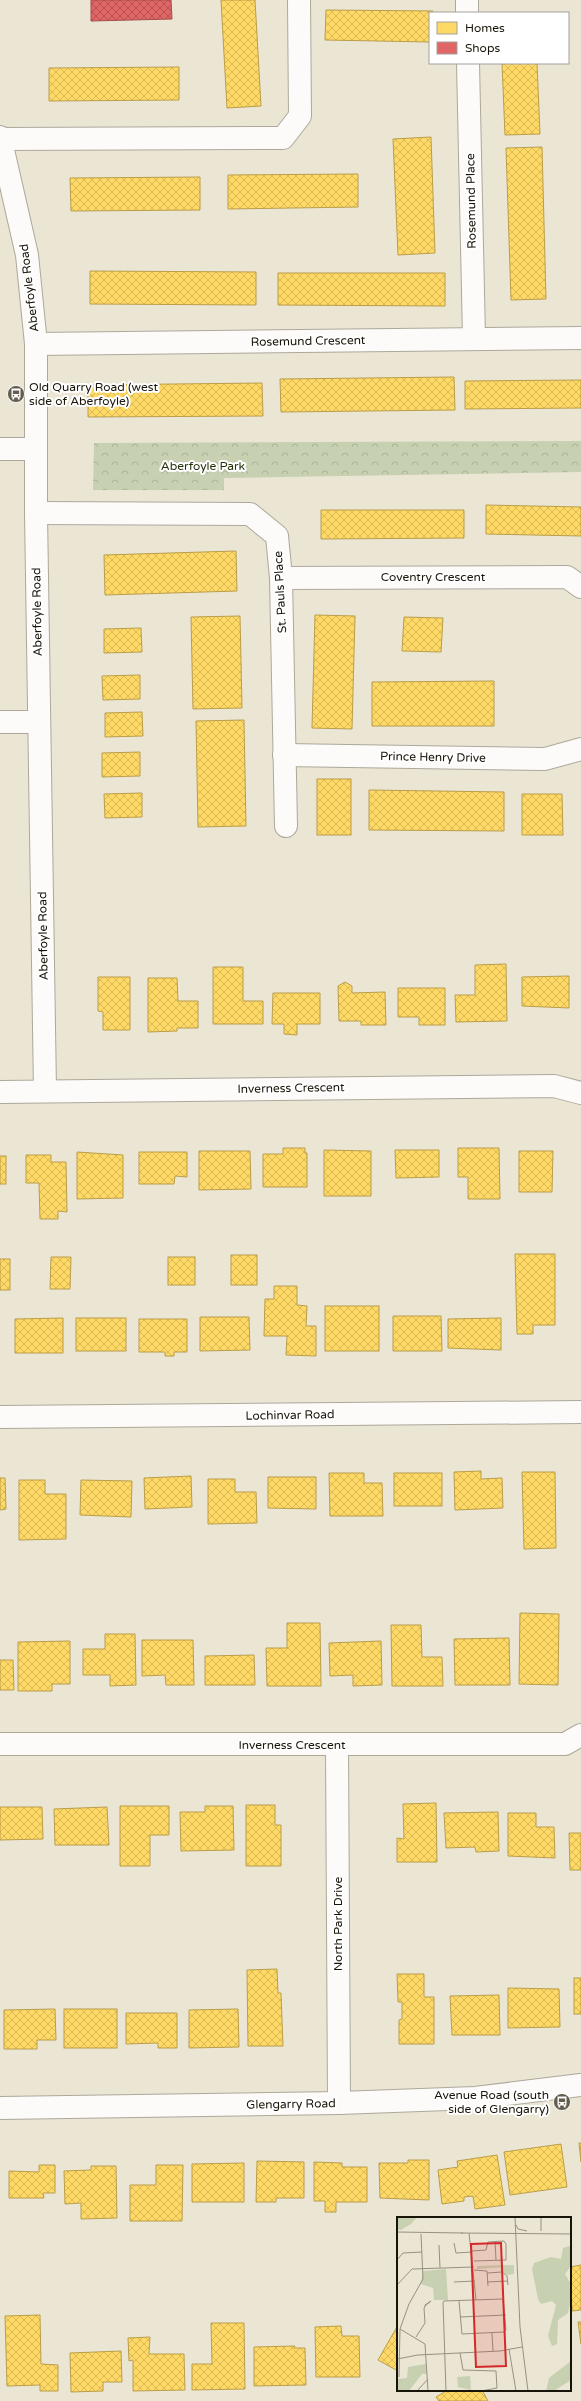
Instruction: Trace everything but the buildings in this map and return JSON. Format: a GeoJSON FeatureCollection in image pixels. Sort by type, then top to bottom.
{"type":"FeatureCollection","features":[{"type":"Feature","properties":{"kind":"street"},"geometry":{"type":"LineString","coordinates":[[0,138],[283,138],[300,116],[299,0]]}},
{"type":"Feature","properties":{"kind":"street"},"geometry":{"type":"LineString","coordinates":[[467,0],[467,12]]}},
{"type":"Feature","properties":{"kind":"street","name":"Rosemund Place"},"geometry":{"type":"LineString","coordinates":[[468,64],[474,338]]}},
{"type":"Feature","properties":{"kind":"street","name":"Aberfoyle Road"},"geometry":{"type":"LineString","coordinates":[[0,138],[4,168],[27,255],[36,344],[35,449],[45,1091]]}},
{"type":"Feature","properties":{"kind":"street","name":"Rosemund Crescent"},"geometry":{"type":"LineString","coordinates":[[36,344],[581,338]]}},
{"type":"Feature","properties":{"kind":"street"},"geometry":{"type":"LineString","coordinates":[[0,449],[35,449]]}},
{"type":"Feature","properties":{"kind":"street","name":"St. Pauls Place"},"geometry":{"type":"LineString","coordinates":[[36,513],[250,514],[277,536],[281,578],[286,826]]}},
{"type":"Feature","properties":{"kind":"street","name":"Coventry Crescent"},"geometry":{"type":"LineString","coordinates":[[281,578],[567,577],[581,587]]}},
{"type":"Feature","properties":{"kind":"street"},"geometry":{"type":"LineString","coordinates":[[0,722],[39,722]]}},
{"type":"Feature","properties":{"kind":"street","name":"Prince Henry Drive"},"geometry":{"type":"LineString","coordinates":[[284,755],[545,759],[581,749]]}},
{"type":"Feature","properties":{"kind":"street","name":"Inverness Crescent"},"geometry":{"type":"LineString","coordinates":[[0,1092],[554,1086],[581,1093]]}},
{"type":"Feature","properties":{"kind":"street","name":"Lochinvar Road"},"geometry":{"type":"LineString","coordinates":[[0,1417],[581,1412]]}},
{"type":"Feature","properties":{"kind":"street","name":"Inverness Crescent"},"geometry":{"type":"LineString","coordinates":[[0,1744],[565,1744],[581,1735]]}},
{"type":"Feature","properties":{"kind":"street","name":"North Park Drive"},"geometry":{"type":"LineString","coordinates":[[337,1745],[340,2103]]}},
{"type":"Feature","properties":{"kind":"street","name":"Glengarry Road"},"geometry":{"type":"LineString","coordinates":[[0,2108],[340,2103],[476,2098],[581,2085]]}},
{"type":"Feature","properties":{"kind":"green space","name":"Aberfoyle Park"},"geometry":{"type":"Polygon","coordinates":[[[581,441],[581,472],[224,478],[224,490],[93,490],[94,443],[581,441]]]}},
{"type":"Feature","properties":{"kind":"place","name":"Old Quarry Road (west side of Aberfoyle)"},"geometry":{"type":"Point","coordinates":[16,394]}},
{"type":"Feature","properties":{"kind":"place","name":"Avenue Road (south side of Glengarry)"},"geometry":{"type":"Point","coordinates":[562,2102]}}]}
